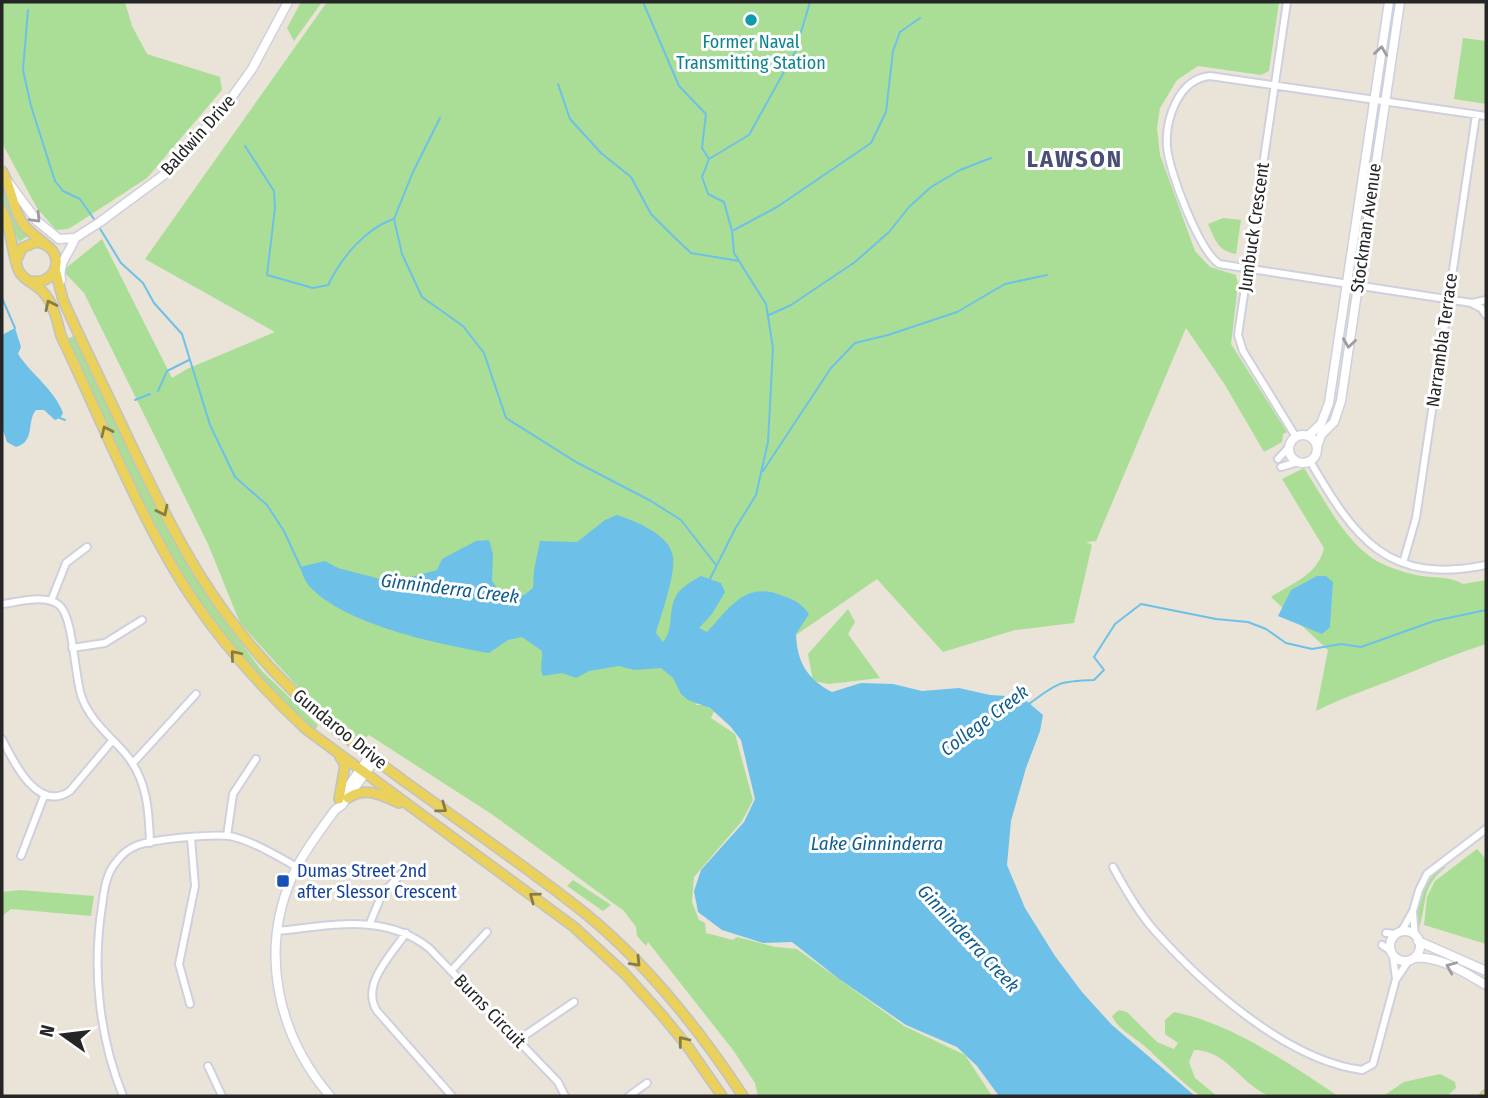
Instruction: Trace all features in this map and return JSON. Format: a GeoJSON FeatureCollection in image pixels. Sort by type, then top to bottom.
{"type":"FeatureCollection","features":[{"type":"Feature","properties":{"kind":"main road"},"geometry":{"type":"LineString","coordinates":[[2,171],[8,181],[20,220],[54,253],[55,269],[47,279],[28,281],[20,274],[11,232],[2,210]]}},
{"type":"Feature","properties":{"kind":"main road"},"geometry":{"type":"LineString","coordinates":[[16,261],[20,250],[26,245],[44,243]]}},
{"type":"Feature","properties":{"kind":"main road","name":"Gundaroo Drive"},"geometry":{"type":"LineString","coordinates":[[55,269],[62,300],[170,525],[210,594],[239,633],[322,719],[540,879],[606,932],[672,1000],[743,1096]]}},
{"type":"Feature","properties":{"kind":"main road","name":"Gundaroo Drive"},"geometry":{"type":"LineString","coordinates":[[28,281],[40,288],[47,297],[61,336],[145,513],[191,597],[220,637],[281,706],[307,730],[556,913],[615,965],[661,1014],[722,1096]]}},
{"type":"Feature","properties":{"kind":"main road"},"geometry":{"type":"LineString","coordinates":[[338,753],[345,765],[343,798]]}},
{"type":"Feature","properties":{"kind":"main road"},"geometry":{"type":"LineString","coordinates":[[343,798],[357,791],[365,792],[384,796],[414,810]]}},
{"type":"Feature","properties":{"kind":"street","name":"Baldwin Drive"},"geometry":{"type":"LineString","coordinates":[[75,239],[126,205],[165,174],[224,108],[253,69],[288,2]]}},
{"type":"Feature","properties":{"kind":"street","name":"Jumbuck Crescent"},"geometry":{"type":"LineString","coordinates":[[1287,2],[1238,330],[1239,343],[1296,437]]}},
{"type":"Feature","properties":{"kind":"street","name":"Stockman Avenue"},"geometry":{"type":"LineString","coordinates":[[1308,436],[1321,424],[1328,409],[1389,2]]}},
{"type":"Feature","properties":{"kind":"street","name":"Stockman Avenue"},"geometry":{"type":"LineString","coordinates":[[1317,447],[1321,435],[1334,422],[1339,408],[1400,2]]}},
{"type":"Feature","properties":{"kind":"street"},"geometry":{"type":"LineString","coordinates":[[1486,116],[1215,76],[1192,82],[1179,97],[1168,125],[1167,139],[1170,162],[1204,246],[1219,264],[1448,300],[1472,303],[1486,300]]}},
{"type":"Feature","properties":{"kind":"street","name":"Narrambla Terrace"},"geometry":{"type":"LineString","coordinates":[[1403,563],[1416,518],[1476,115]]}},
{"type":"Feature","properties":{"kind":"street"},"geometry":{"type":"LineString","coordinates":[[8,181],[37,221],[52,234],[59,239],[75,239],[60,267],[62,300]]}},
{"type":"Feature","properties":{"kind":"street"},"geometry":{"type":"LineString","coordinates":[[1472,303],[1486,315]]}},
{"type":"Feature","properties":{"kind":"street"},"geometry":{"type":"LineString","coordinates":[[1278,458],[1296,437],[1308,436],[1317,447],[1316,455],[1310,461],[1282,467]]}},
{"type":"Feature","properties":{"kind":"street"},"geometry":{"type":"LineString","coordinates":[[1289,447],[1292,457],[1298,462]]}},
{"type":"Feature","properties":{"kind":"street"},"geometry":{"type":"LineString","coordinates":[[1310,461],[1347,520],[1358,534],[1379,551],[1403,563],[1441,570],[1486,565]]}},
{"type":"Feature","properties":{"kind":"street"},"geometry":{"type":"LineString","coordinates":[[51,601],[66,563],[87,547]]}},
{"type":"Feature","properties":{"kind":"street"},"geometry":{"type":"LineString","coordinates":[[2,604],[40,599],[51,601],[64,610],[83,701],[95,723],[132,763],[143,785],[147,800],[150,843]]}},
{"type":"Feature","properties":{"kind":"street"},"geometry":{"type":"LineString","coordinates":[[72,648],[105,643],[142,620]]}},
{"type":"Feature","properties":{"kind":"street"},"geometry":{"type":"LineString","coordinates":[[132,763],[196,694]]}},
{"type":"Feature","properties":{"kind":"street"},"geometry":{"type":"LineString","coordinates":[[2,739],[33,787],[44,796],[60,797],[70,791],[112,741]]}},
{"type":"Feature","properties":{"kind":"street"},"geometry":{"type":"LineString","coordinates":[[330,1096],[309,1070],[286,1024],[275,967],[277,931],[284,898],[297,867],[373,758]]}},
{"type":"Feature","properties":{"kind":"street"},"geometry":{"type":"LineString","coordinates":[[227,836],[233,794],[256,759]]}},
{"type":"Feature","properties":{"kind":"street"},"geometry":{"type":"LineString","coordinates":[[21,856],[44,796]]}},
{"type":"Feature","properties":{"kind":"street"},"geometry":{"type":"LineString","coordinates":[[1396,979],[1391,942],[1413,911],[1427,874],[1486,829]]}},
{"type":"Feature","properties":{"kind":"street"},"geometry":{"type":"LineString","coordinates":[[120,1095],[101,1009],[98,965],[100,922],[106,882],[113,865],[132,848],[150,843],[227,836],[246,841],[297,867]]}},
{"type":"Feature","properties":{"kind":"street"},"geometry":{"type":"LineString","coordinates":[[190,1004],[179,964],[195,886],[191,838]]}},
{"type":"Feature","properties":{"kind":"street"},"geometry":{"type":"LineString","coordinates":[[1113,867],[1154,930],[1214,989],[1267,1030],[1325,1061],[1362,1070],[1373,1064],[1396,979],[1419,948],[1413,911]]}},
{"type":"Feature","properties":{"kind":"street"},"geometry":{"type":"LineString","coordinates":[[370,923],[382,894],[403,873]]}},
{"type":"Feature","properties":{"kind":"street","name":"Burns Circuit"},"geometry":{"type":"LineString","coordinates":[[277,931],[370,923],[407,933],[429,948],[558,1082],[565,1096]]}},
{"type":"Feature","properties":{"kind":"street"},"geometry":{"type":"LineString","coordinates":[[451,971],[487,932]]}},
{"type":"Feature","properties":{"kind":"street"},"geometry":{"type":"LineString","coordinates":[[1386,933],[1410,932],[1417,939],[1486,971]]}},
{"type":"Feature","properties":{"kind":"street"},"geometry":{"type":"LineString","coordinates":[[407,933],[373,984],[372,1000],[377,1011],[452,1096]]}},
{"type":"Feature","properties":{"kind":"street"},"geometry":{"type":"LineString","coordinates":[[1382,945],[1402,961],[1423,957],[1451,966],[1486,985]]}},
{"type":"Feature","properties":{"kind":"street"},"geometry":{"type":"LineString","coordinates":[[518,1040],[574,1002]]}},
{"type":"Feature","properties":{"kind":"street"},"geometry":{"type":"LineString","coordinates":[[208,1066],[222,1096]]}},
{"type":"Feature","properties":{"kind":"street"},"geometry":{"type":"LineString","coordinates":[[629,1096],[647,1083]]}},
{"type":"Feature","properties":{"kind":"green space"},"geometry":{"type":"Polygon","coordinates":[[[2,2],[125,2],[132,26],[147,54],[220,77],[222,90],[147,178],[68,229],[56,230],[37,208],[2,143],[2,2]]]}},
{"type":"Feature","properties":{"kind":"green space"},"geometry":{"type":"Polygon","coordinates":[[[301,2],[322,2],[294,41],[287,28],[301,2]]]}},
{"type":"Feature","properties":{"kind":"green space"},"geometry":{"type":"Polygon","coordinates":[[[327,2],[1279,2],[1269,71],[1261,75],[1198,66],[1177,80],[1160,108],[1157,128],[1160,155],[1195,251],[1210,267],[1236,275],[1238,284],[1231,344],[1287,432],[1283,434],[1282,442],[1264,452],[1225,385],[1186,328],[1096,541],[1086,542],[1092,545],[1074,623],[1015,630],[943,652],[877,579],[695,705],[704,705],[714,711],[711,718],[735,734],[753,800],[742,821],[694,877],[692,902],[699,920],[705,923],[706,933],[733,940],[737,937],[775,947],[797,949],[904,1026],[965,1055],[992,1096],[758,1096],[755,1083],[733,1050],[648,942],[646,946],[637,936],[636,927],[624,911],[493,815],[369,735],[362,741],[305,695],[240,623],[208,544],[84,293],[66,274],[66,268],[102,239],[172,378],[187,369],[275,332],[145,259],[327,2]]]}},
{"type":"Feature","properties":{"kind":"green space"},"geometry":{"type":"Polygon","coordinates":[[[1463,38],[1486,41],[1486,104],[1454,99],[1463,38]]]}},
{"type":"Feature","properties":{"kind":"green space"},"geometry":{"type":"Polygon","coordinates":[[[2,184],[28,236],[19,242],[2,202],[2,184]]]}},
{"type":"Feature","properties":{"kind":"green space"},"geometry":{"type":"Polygon","coordinates":[[[1223,218],[1241,220],[1236,254],[1221,247],[1208,224],[1223,218]]]}},
{"type":"Feature","properties":{"kind":"green space"},"geometry":{"type":"Polygon","coordinates":[[[74,336],[165,525],[187,563],[218,612],[262,671],[318,725],[315,730],[236,650],[195,595],[146,509],[76,361],[67,339],[74,336]]]}},
{"type":"Feature","properties":{"kind":"green space"},"geometry":{"type":"Polygon","coordinates":[[[1304,468],[1340,525],[1373,559],[1406,572],[1452,579],[1463,584],[1486,580],[1486,644],[1316,711],[1328,650],[1271,597],[1310,572],[1324,548],[1282,479],[1304,468]]]}},
{"type":"Feature","properties":{"kind":"green space"},"geometry":{"type":"Polygon","coordinates":[[[848,609],[855,622],[848,634],[880,678],[829,684],[813,681],[808,654],[848,609]]]}},
{"type":"Feature","properties":{"kind":"green space"},"geometry":{"type":"Polygon","coordinates":[[[1477,849],[1486,859],[1486,944],[1424,925],[1427,897],[1435,881],[1477,849]]]}},
{"type":"Feature","properties":{"kind":"green space"},"geometry":{"type":"Polygon","coordinates":[[[1442,867],[1446,867],[1428,888],[1419,928],[1419,903],[1425,887],[1442,867]]]}},
{"type":"Feature","properties":{"kind":"green space"},"geometry":{"type":"Polygon","coordinates":[[[573,880],[611,905],[603,911],[567,886],[573,880]]]}},
{"type":"Feature","properties":{"kind":"green space"},"geometry":{"type":"Polygon","coordinates":[[[20,890],[94,896],[91,916],[11,909],[2,916],[2,892],[20,890]]]}},
{"type":"Feature","properties":{"kind":"green space"},"geometry":{"type":"Polygon","coordinates":[[[1119,1010],[1127,1012],[1157,1042],[1174,1049],[1178,1043],[1165,1034],[1165,1020],[1174,1012],[1217,1025],[1259,1046],[1338,1096],[1267,1095],[1215,1055],[1194,1050],[1189,1062],[1195,1078],[1217,1096],[1200,1096],[1119,1026],[1112,1016],[1119,1010]]]}},
{"type":"Feature","properties":{"kind":"green space"},"geometry":{"type":"Polygon","coordinates":[[[1440,1074],[1455,1082],[1456,1088],[1447,1096],[1383,1096],[1404,1082],[1440,1074]]]}},
{"type":"Feature","properties":{"kind":"water"},"geometry":{"type":"Polygon","coordinates":[[[15,328],[21,347],[18,354],[49,389],[63,413],[55,420],[44,410],[36,410],[26,440],[16,447],[7,442],[2,427],[2,335],[15,328]]]}},
{"type":"Feature","properties":{"kind":"water","name":"Lake Ginninderra"},"geometry":{"type":"Polygon","coordinates":[[[617,515],[659,535],[666,542],[673,557],[672,574],[656,633],[663,642],[669,632],[677,594],[701,576],[721,583],[725,592],[712,614],[699,628],[707,632],[731,606],[748,594],[770,592],[801,605],[809,614],[796,634],[801,661],[816,681],[832,692],[861,683],[893,684],[922,691],[959,688],[990,695],[1022,697],[1043,715],[1011,821],[1007,865],[1025,908],[1055,956],[1082,992],[1112,1025],[1195,1096],[999,1096],[977,1066],[957,1047],[906,1025],[839,979],[792,942],[763,943],[722,930],[698,912],[694,891],[701,870],[744,822],[755,799],[741,740],[710,708],[688,700],[681,694],[673,678],[661,668],[634,670],[619,666],[589,671],[576,678],[562,673],[543,676],[542,651],[522,637],[508,640],[489,653],[393,631],[345,612],[325,600],[309,586],[300,567],[325,561],[338,568],[392,582],[437,570],[442,559],[476,541],[489,540],[493,554],[492,581],[501,593],[524,595],[533,588],[540,541],[577,542],[605,520],[617,515]]]}},
{"type":"Feature","properties":{"kind":"water"},"geometry":{"type":"Polygon","coordinates":[[[1317,576],[1326,576],[1333,582],[1330,627],[1322,634],[1278,616],[1291,590],[1317,576]]]}},
{"type":"Feature","properties":{"kind":"waterway"},"geometry":{"type":"LineString","coordinates":[[643,2],[679,86],[706,114],[702,148],[709,159],[702,177],[708,194],[724,202],[732,231],[734,253],[766,304],[773,348],[768,442],[756,495],[735,529],[709,581]]}},
{"type":"Feature","properties":{"kind":"waterway"},"geometry":{"type":"LineString","coordinates":[[709,159],[749,135],[795,52],[810,2]]}},
{"type":"Feature","properties":{"kind":"waterway","name":"Ginninderra Creek"},"geometry":{"type":"LineString","coordinates":[[28,10],[23,70],[31,106],[55,181],[63,191],[80,199],[96,222]]}},
{"type":"Feature","properties":{"kind":"waterway"},"geometry":{"type":"LineString","coordinates":[[734,230],[777,207],[871,143],[886,112],[893,51],[900,32],[920,18]]}},
{"type":"Feature","properties":{"kind":"waterway"},"geometry":{"type":"LineString","coordinates":[[558,84],[570,119],[601,153],[631,177],[651,214],[672,235],[691,253],[739,261]]}},
{"type":"Feature","properties":{"kind":"waterway"},"geometry":{"type":"LineString","coordinates":[[440,118],[413,172],[394,219],[402,254],[422,297],[463,326],[484,353],[506,418],[576,462],[651,501],[681,520],[716,565]]}},
{"type":"Feature","properties":{"kind":"waterway"},"geometry":{"type":"LineString","coordinates":[[245,146],[274,191],[275,208],[267,275],[313,288],[328,285],[340,264],[363,237],[393,219]]}},
{"type":"Feature","properties":{"kind":"waterway"},"geometry":{"type":"LineString","coordinates":[[769,315],[791,305],[855,262],[889,232],[909,207],[931,187],[960,170],[991,158]]}},
{"type":"Feature","properties":{"kind":"waterway","name":"Ginninderra Creek"},"geometry":{"type":"LineString","coordinates":[[99,227],[121,263],[143,283],[154,303],[182,334],[210,425],[235,477],[267,505],[284,531],[301,568]]}},
{"type":"Feature","properties":{"kind":"waterway"},"geometry":{"type":"LineString","coordinates":[[763,471],[831,368],[855,343],[957,312],[1005,284],[1047,275]]}},
{"type":"Feature","properties":{"kind":"waterway"},"geometry":{"type":"LineString","coordinates":[[2,298],[15,328]]}},
{"type":"Feature","properties":{"kind":"waterway"},"geometry":{"type":"LineString","coordinates":[[158,391],[167,371],[189,360]]}},
{"type":"Feature","properties":{"kind":"waterway"},"geometry":{"type":"LineString","coordinates":[[135,400],[150,394]]}},
{"type":"Feature","properties":{"kind":"waterway"},"geometry":{"type":"LineString","coordinates":[[60,418],[65,420]]}},
{"type":"Feature","properties":{"kind":"waterway","name":"College Creek"},"geometry":{"type":"LineString","coordinates":[[1029,704],[1058,684],[1094,680],[1104,670],[1094,657],[1115,624],[1141,604],[1216,619],[1248,622],[1266,629],[1286,643],[1312,649],[1341,644],[1361,647],[1434,621],[1486,610]]}},
{"type":"Feature","properties":{"kind":"place","name":"Former Naval Transmitting Station"},"geometry":{"type":"Point","coordinates":[751,20]}},
{"type":"Feature","properties":{"kind":"place","name":"Dumas Street 2nd after Slessor Crescent"},"geometry":{"type":"Point","coordinates":[283,881]}},
{"type":"Feature","properties":{"kind":"district","name":"LAWSON"},"geometry":{"type":"Point","coordinates":[1075,159]}}]}
